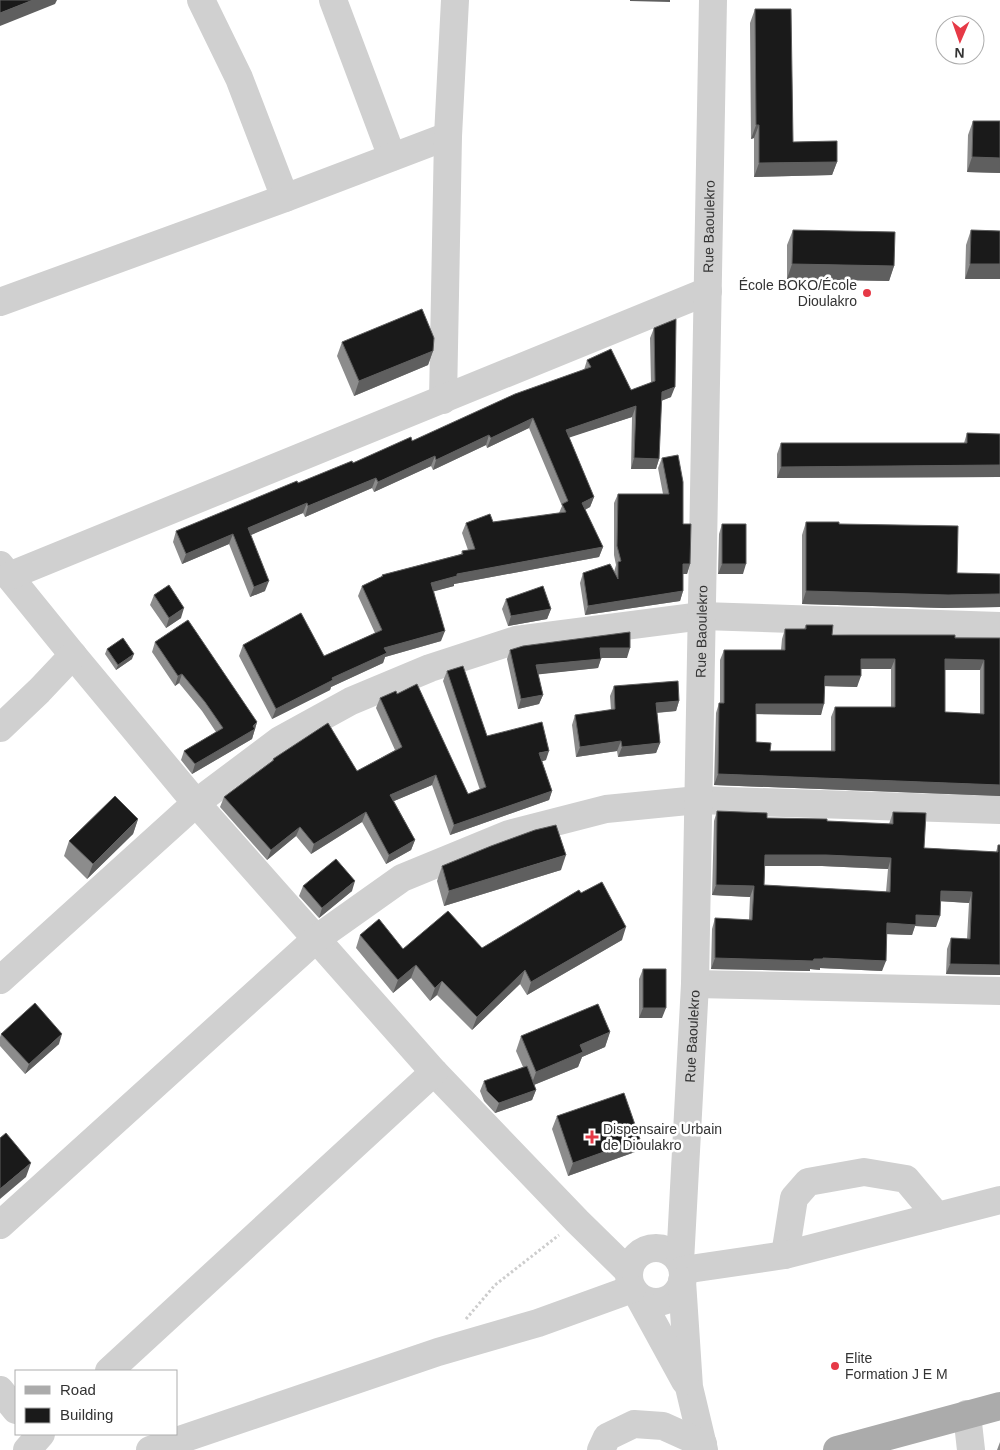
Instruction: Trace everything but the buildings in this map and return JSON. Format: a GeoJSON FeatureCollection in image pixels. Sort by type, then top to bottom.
{"type":"FeatureCollection","features":[{"type":"Feature","properties":{"kind":"main road"},"geometry":{"type":"LineString","coordinates":[[837,1450],[1000,1406]]}},
{"type":"Feature","properties":{"kind":"street"},"geometry":{"type":"LineString","coordinates":[[201,0],[239,78],[285,198]]}},
{"type":"Feature","properties":{"kind":"street"},"geometry":{"type":"LineString","coordinates":[[333,0],[392,157]]}},
{"type":"Feature","properties":{"kind":"street"},"geometry":{"type":"LineString","coordinates":[[443,400],[448,136],[454,0]]}},
{"type":"Feature","properties":{"kind":"street","name":"Rue Baoulekro"},"geometry":{"type":"LineString","coordinates":[[704,1447],[689,1387],[682,1271],[695,984],[713,0]]}},
{"type":"Feature","properties":{"kind":"street"},"geometry":{"type":"LineString","coordinates":[[0,302],[285,198],[448,136]]}},
{"type":"Feature","properties":{"kind":"street"},"geometry":{"type":"LineString","coordinates":[[5,571],[443,400],[708,291]]}},
{"type":"Feature","properties":{"kind":"street","name":"Rue Baoulekro"},"geometry":{"type":"LineString","coordinates":[[5,571],[196,803],[434,1072],[577,1221],[633,1286],[689,1387]]}},
{"type":"Feature","properties":{"kind":"street"},"geometry":{"type":"LineString","coordinates":[[0,980],[196,803],[280,740],[351,701],[430,668],[516,640],[702,616],[1000,626]]}},
{"type":"Feature","properties":{"kind":"street"},"geometry":{"type":"LineString","coordinates":[[0,728],[39,692],[73,655]]}},
{"type":"Feature","properties":{"kind":"street"},"geometry":{"type":"LineString","coordinates":[[0,705],[39,692]]}},
{"type":"Feature","properties":{"kind":"street"},"geometry":{"type":"LineString","coordinates":[[0,1225],[316,939],[402,878],[509,834],[606,809],[698,800],[1000,810]]}},
{"type":"Feature","properties":{"kind":"street"},"geometry":{"type":"LineString","coordinates":[[695,984],[1000,991]]}},
{"type":"Feature","properties":{"kind":"street"},"geometry":{"type":"LineString","coordinates":[[110,1370],[434,1072]]}},
{"type":"Feature","properties":{"kind":"street"},"geometry":{"type":"LineString","coordinates":[[785,1254],[794,1198],[808,1182],[864,1172],[906,1179],[937,1216]]}},
{"type":"Feature","properties":{"kind":"street"},"geometry":{"type":"LineString","coordinates":[[682,1271],[785,1254],[1000,1200]]}},
{"type":"Feature","properties":{"kind":"street"},"geometry":{"type":"LineString","coordinates":[[659,1248],[675,1255],[682,1271],[676,1293],[665,1301],[652,1302],[633,1286],[631,1263],[643,1251],[659,1248]]}},
{"type":"Feature","properties":{"kind":"street"},"geometry":{"type":"LineString","coordinates":[[150,1450],[404,1363],[538,1323],[633,1286]]}},
{"type":"Feature","properties":{"kind":"street"},"geometry":{"type":"LineString","coordinates":[[0,1390],[15,1409]]}},
{"type":"Feature","properties":{"kind":"street"},"geometry":{"type":"LineString","coordinates":[[967,1414],[971,1450]]}},
{"type":"Feature","properties":{"kind":"street"},"geometry":{"type":"LineString","coordinates":[[601,1450],[607,1437],[634,1424],[663,1426],[704,1447]]}},
{"type":"Feature","properties":{"kind":"path"},"geometry":{"type":"LineString","coordinates":[[463,1322],[495,1285],[577,1221]]}},
{"type":"Feature","properties":{"kind":"place","name":"École BOKO/École Dioulakro"},"geometry":{"type":"Point","coordinates":[867,293]}},
{"type":"Feature","properties":{"kind":"place","name":"Dispensaire Urbain de Dioulakro"},"geometry":{"type":"Point","coordinates":[592,1137]}},
{"type":"Feature","properties":{"kind":"place","name":"Elite Formation J E M"},"geometry":{"type":"Point","coordinates":[835,1366]}}]}
